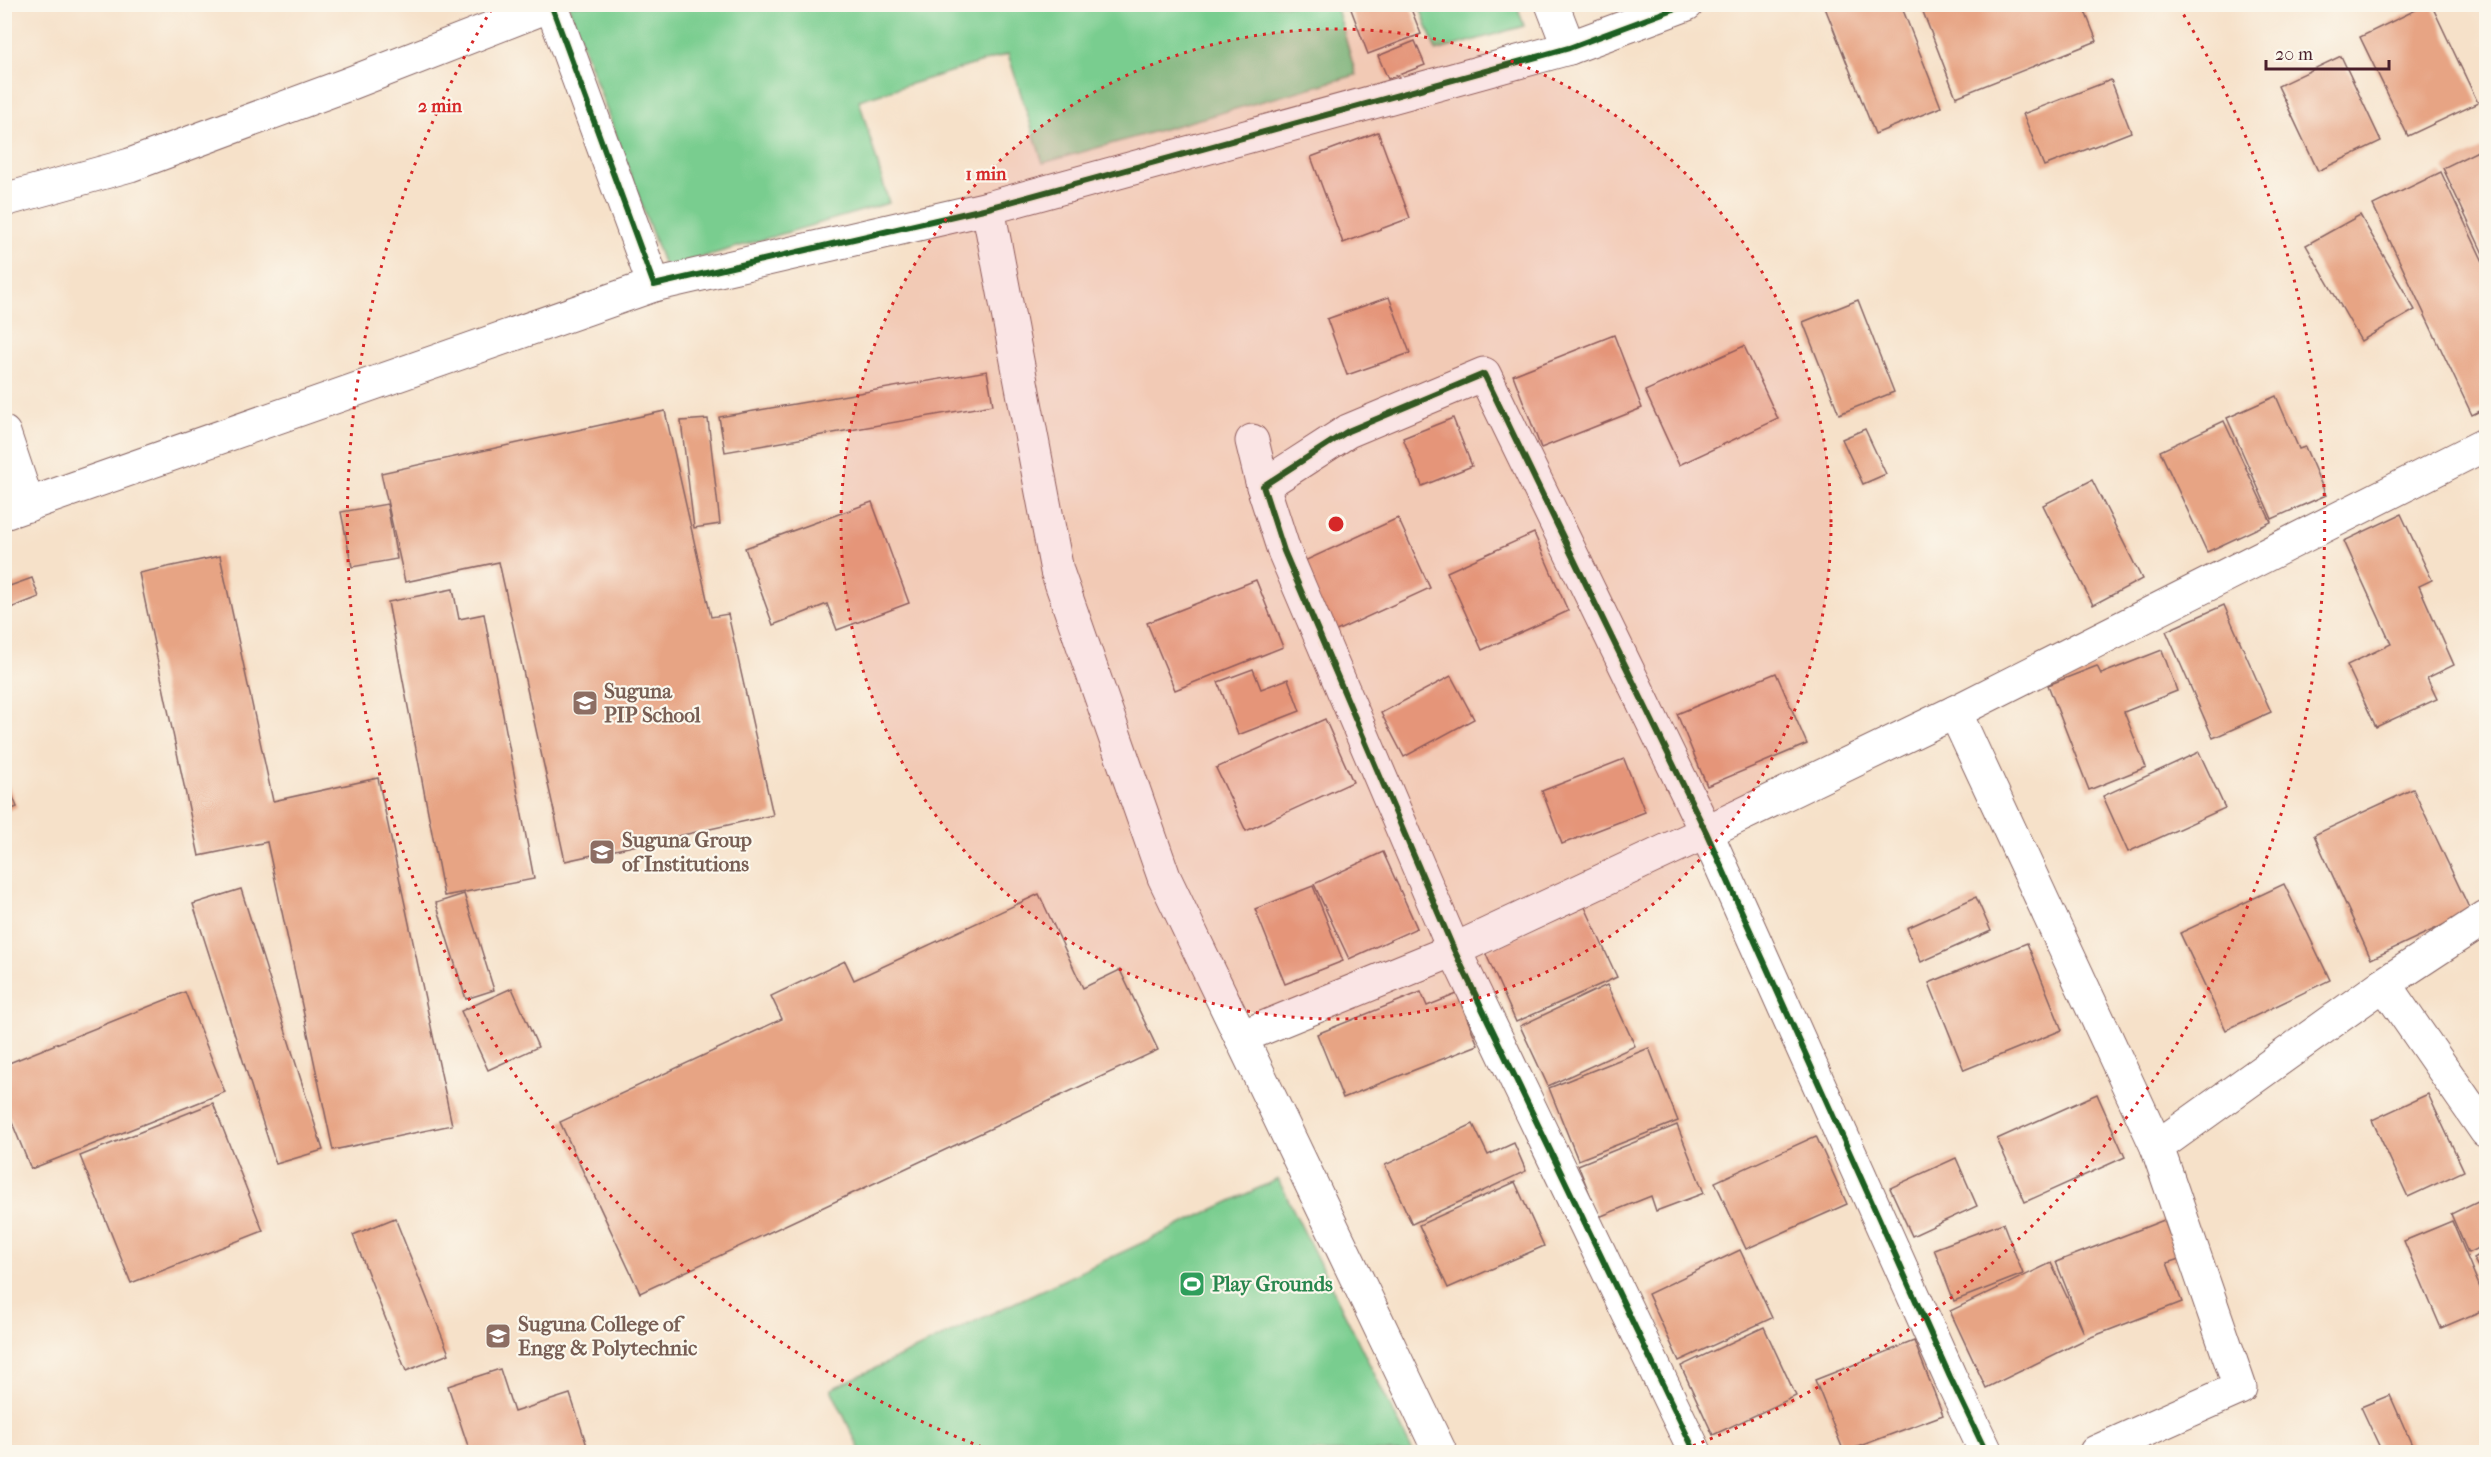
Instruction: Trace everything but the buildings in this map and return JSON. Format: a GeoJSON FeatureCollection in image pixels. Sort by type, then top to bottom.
{"type":"FeatureCollection","features":[{"type":"Feature","properties":{"kind":"street"},"geometry":{"type":"LineString","coordinates":[[1552,4],[1569,48]]}},
{"type":"Feature","properties":{"kind":"street"},"geometry":{"type":"LineString","coordinates":[[4,433],[16,509],[654,285],[988,208],[1569,48],[1687,4]]}},
{"type":"Feature","properties":{"kind":"street"},"geometry":{"type":"LineString","coordinates":[[4,200],[130,165],[346,85],[551,5],[654,285]]}},
{"type":"Feature","properties":{"kind":"street"},"geometry":{"type":"LineString","coordinates":[[988,208],[1057,572],[1164,877],[1440,1452]]}},
{"type":"Feature","properties":{"kind":"street"},"geometry":{"type":"LineString","coordinates":[[1263,486],[1348,431],[1484,374],[1706,832],[1950,1377],[1986,1452]]}},
{"type":"Feature","properties":{"kind":"street"},"geometry":{"type":"LineString","coordinates":[[1252,441],[1263,486],[1284,551],[1454,951],[1695,1452]]}},
{"type":"Feature","properties":{"kind":"street"},"geometry":{"type":"LineString","coordinates":[[1241,1037],[1454,951],[1706,832],[1955,712],[2487,444]]}},
{"type":"Feature","properties":{"kind":"street"},"geometry":{"type":"LineString","coordinates":[[1955,712],[2157,1147],[2240,1388],[2096,1452]]}},
{"type":"Feature","properties":{"kind":"street"},"geometry":{"type":"LineString","coordinates":[[2157,1147],[2384,984],[2487,917]]}},
{"type":"Feature","properties":{"kind":"street"},"geometry":{"type":"LineString","coordinates":[[2384,984],[2487,1131]]}},
{"type":"Feature","properties":{"kind":"green space"},"geometry":{"type":"Polygon","coordinates":[[[568,5],[1336,5],[1356,75],[1043,163],[1008,54],[859,100],[889,203],[665,268],[568,5]]]}},
{"type":"Feature","properties":{"kind":"green space"},"geometry":{"type":"Polygon","coordinates":[[[1419,5],[1517,5],[1524,26],[1436,51],[1419,5]]]}},
{"type":"Feature","properties":{"kind":"green space","name":"Play Grounds"},"geometry":{"type":"Polygon","coordinates":[[[1278,1179],[1413,1452],[861,1452],[831,1389],[1278,1179]]]}},
{"type":"Feature","properties":{"kind":"cycle path"},"geometry":{"type":"LineString","coordinates":[[551,4],[654,285],[988,208],[1569,48],[1687,4]]}},
{"type":"Feature","properties":{"kind":"cycle path"},"geometry":{"type":"LineString","coordinates":[[1695,1452],[1454,950],[1284,551],[1263,486],[1348,431],[1484,374],[1706,832],[1950,1377],[1986,1452]]}},
{"type":"Feature","properties":{"kind":"place","name":"Suguna PIP School"},"geometry":{"type":"Point","coordinates":[585,703]}},
{"type":"Feature","properties":{"kind":"place","name":"Suguna Group of Institutions"},"geometry":{"type":"Point","coordinates":[602,852]}},
{"type":"Feature","properties":{"kind":"place","name":"Play Grounds"},"geometry":{"type":"Point","coordinates":[1192,1284]}},
{"type":"Feature","properties":{"kind":"place","name":"Suguna College of Engg & Polytechnic"},"geometry":{"type":"Point","coordinates":[498,1336]}}]}
